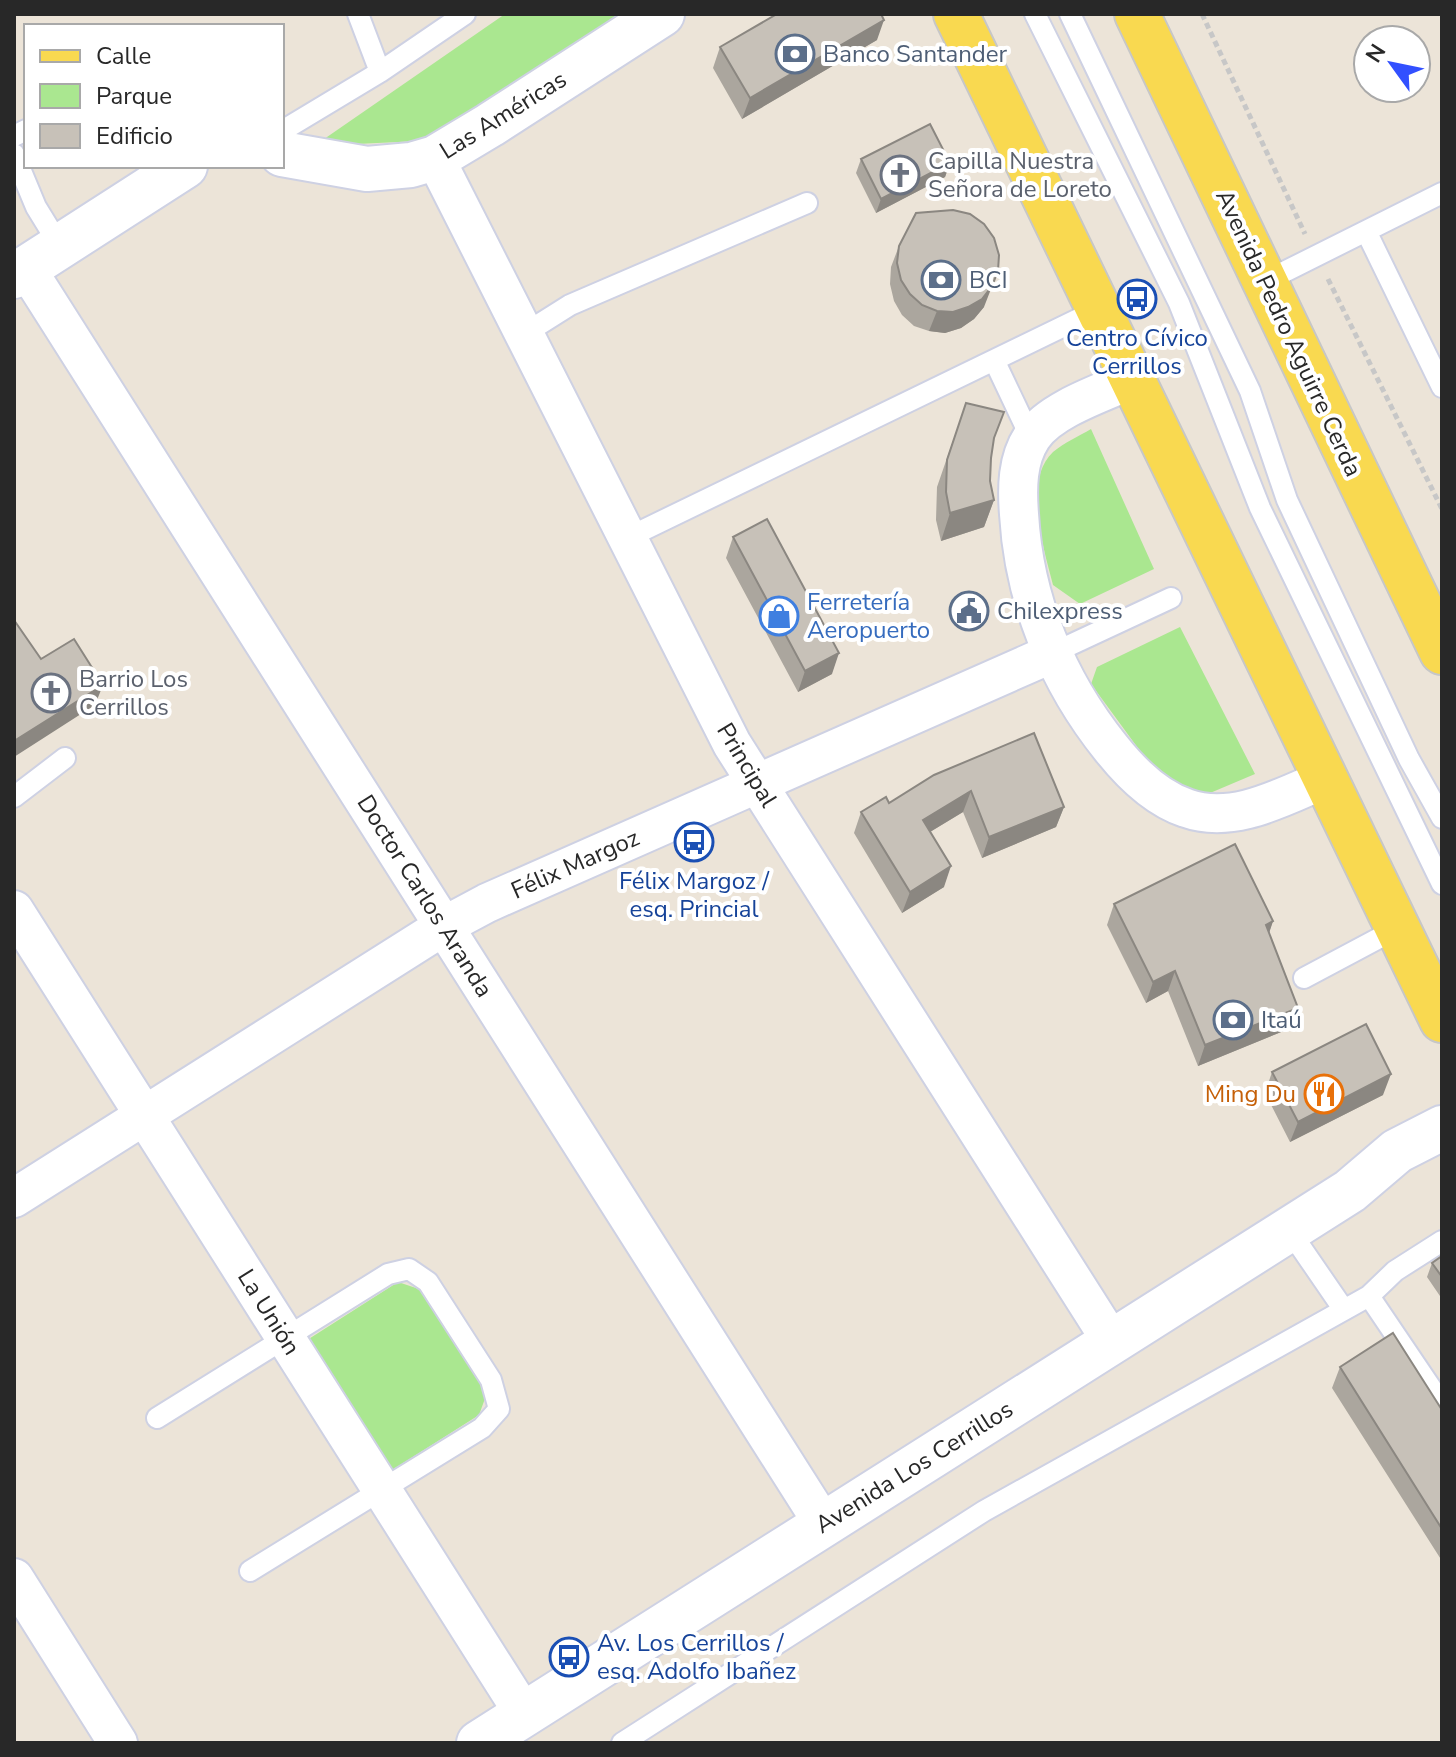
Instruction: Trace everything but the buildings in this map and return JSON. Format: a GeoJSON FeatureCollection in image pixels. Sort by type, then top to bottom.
{"type":"FeatureCollection","features":[{"type":"Feature","properties":{"kind":"main road"},"geometry":{"type":"LineString","coordinates":[[956,14],[1442,1020]]}},
{"type":"Feature","properties":{"kind":"main road","name":"Avenida Pedro Aguirre Cerda"},"geometry":{"type":"LineString","coordinates":[[1137,14],[1442,652]]}},
{"type":"Feature","properties":{"kind":"street","name":"Las Américas"},"geometry":{"type":"LineString","coordinates":[[284,154],[367,169],[411,165],[435,158],[662,14]]}},
{"type":"Feature","properties":{"kind":"street","name":"Principal"},"geometry":{"type":"LineString","coordinates":[[435,158],[732,744],[1112,1342]]}},
{"type":"Feature","properties":{"kind":"street"},"geometry":{"type":"LineString","coordinates":[[33,263],[182,168]]}},
{"type":"Feature","properties":{"kind":"street","name":"Doctor Carlos Aranda"},"geometry":{"type":"LineString","coordinates":[[33,263],[444,926],[824,1525]]}},
{"type":"Feature","properties":{"kind":"street"},"geometry":{"type":"LineString","coordinates":[[1131,380],[1052,418],[1031,438],[1017,482],[1019,527],[1035,608],[1071,691],[1094,727],[1140,780],[1175,804],[1188,809],[1217,814],[1239,812],[1325,779]]}},
{"type":"Feature","properties":{"kind":"street","name":"Félix Margoz"},"geometry":{"type":"LineString","coordinates":[[14,1198],[444,926],[509,893],[1053,653]]}},
{"type":"Feature","properties":{"kind":"street","name":"La Unión"},"geometry":{"type":"LineString","coordinates":[[14,910],[524,1714]]}},
{"type":"Feature","properties":{"kind":"street","name":"Avenida Los Cerrillos"},"geometry":{"type":"LineString","coordinates":[[479,1743],[1350,1191],[1397,1151],[1442,1128]]}},
{"type":"Feature","properties":{"kind":"street","name":"Avenida Los Cerrillos"},"geometry":{"type":"LineString","coordinates":[[1350,1191],[1387,1181],[1442,1157]]}},
{"type":"Feature","properties":{"kind":"street"},"geometry":{"type":"LineString","coordinates":[[14,1578],[118,1743]]}},
{"type":"Feature","properties":{"kind":"lane"},"geometry":{"type":"LineString","coordinates":[[358,14],[380,72]]}},
{"type":"Feature","properties":{"kind":"lane"},"geometry":{"type":"LineString","coordinates":[[284,130],[380,72],[465,14]]}},
{"type":"Feature","properties":{"kind":"lane"},"geometry":{"type":"LineString","coordinates":[[1035,14],[1179,303],[1260,508],[1442,884]]}},
{"type":"Feature","properties":{"kind":"lane"},"geometry":{"type":"LineString","coordinates":[[1070,14],[1250,391],[1287,500],[1409,759],[1442,818]]}},
{"type":"Feature","properties":{"kind":"lane"},"geometry":{"type":"LineString","coordinates":[[14,154],[36,207],[33,263]]}},
{"type":"Feature","properties":{"kind":"lane"},"geometry":{"type":"LineString","coordinates":[[1264,282],[1442,193]]}},
{"type":"Feature","properties":{"kind":"lane"},"geometry":{"type":"LineString","coordinates":[[524,334],[570,305],[807,203]]}},
{"type":"Feature","properties":{"kind":"lane"},"geometry":{"type":"LineString","coordinates":[[1366,231],[1442,387]]}},
{"type":"Feature","properties":{"kind":"lane"},"geometry":{"type":"LineString","coordinates":[[627,538],[1097,310]]}},
{"type":"Feature","properties":{"kind":"lane"},"geometry":{"type":"LineString","coordinates":[[994,360],[1031,438]]}},
{"type":"Feature","properties":{"kind":"lane","name":"Félix Margoz"},"geometry":{"type":"LineString","coordinates":[[1053,653],[1171,598]]}},
{"type":"Feature","properties":{"kind":"lane"},"geometry":{"type":"LineString","coordinates":[[14,797],[65,758]]}},
{"type":"Feature","properties":{"kind":"lane"},"geometry":{"type":"LineString","coordinates":[[1304,978],[1398,928]]}},
{"type":"Feature","properties":{"kind":"lane"},"geometry":{"type":"LineString","coordinates":[[1289,1230],[1344,1310]]}},
{"type":"Feature","properties":{"kind":"lane"},"geometry":{"type":"LineString","coordinates":[[622,1743],[984,1511],[1369,1296],[1395,1271],[1442,1241]]}},
{"type":"Feature","properties":{"kind":"lane"},"geometry":{"type":"LineString","coordinates":[[157,1418],[388,1274],[409,1269],[428,1282],[491,1380],[499,1409],[482,1428],[250,1571]]}},
{"type":"Feature","properties":{"kind":"lane"},"geometry":{"type":"LineString","coordinates":[[1369,1296],[1442,1404]]}},
{"type":"Feature","properties":{"kind":"green space"},"geometry":{"type":"Polygon","coordinates":[[[505,14],[637,14],[441,140],[314,146],[505,14]]]}},
{"type":"Feature","properties":{"kind":"green space"},"geometry":{"type":"Polygon","coordinates":[[[1091,429],[1154,569],[1080,604],[1053,585],[1041,535],[1037,497],[1044,465],[1053,452],[1091,429]]]}},
{"type":"Feature","properties":{"kind":"green space"},"geometry":{"type":"Polygon","coordinates":[[[1180,627],[1255,774],[1203,796],[1165,785],[1091,684],[1097,667],[1180,627]]]}},
{"type":"Feature","properties":{"kind":"green space"},"geometry":{"type":"Polygon","coordinates":[[[398,1282],[422,1290],[487,1393],[479,1415],[386,1474],[304,1342],[398,1282]]]}},
{"type":"Feature","properties":{"kind":"place","name":"Banco Santander"},"geometry":{"type":"Point","coordinates":[795,54]}},
{"type":"Feature","properties":{"kind":"place","name":"Capilla Nuestra Señora de Loreto"},"geometry":{"type":"Point","coordinates":[900,175]}},
{"type":"Feature","properties":{"kind":"place","name":"BCI"},"geometry":{"type":"Point","coordinates":[941,280]}},
{"type":"Feature","properties":{"kind":"place","name":"Centro Cívico Cerrillos"},"geometry":{"type":"Point","coordinates":[1137,299]}},
{"type":"Feature","properties":{"kind":"place","name":"Chilexpress"},"geometry":{"type":"Point","coordinates":[969,611]}},
{"type":"Feature","properties":{"kind":"place","name":"Ferretería Aeropuerto"},"geometry":{"type":"Point","coordinates":[779,616]}},
{"type":"Feature","properties":{"kind":"place","name":"Barrio Los Cerrillos"},"geometry":{"type":"Point","coordinates":[51,693]}},
{"type":"Feature","properties":{"kind":"place","name":"Félix Margoz / esq. Princial"},"geometry":{"type":"Point","coordinates":[694,842]}},
{"type":"Feature","properties":{"kind":"place","name":"Itaú"},"geometry":{"type":"Point","coordinates":[1233,1020]}},
{"type":"Feature","properties":{"kind":"place","name":"Ming Du"},"geometry":{"type":"Point","coordinates":[1324,1094]}},
{"type":"Feature","properties":{"kind":"place","name":"Av. Los Cerrillos / esq. Adolfo Ibañez"},"geometry":{"type":"Point","coordinates":[569,1657]}}]}
